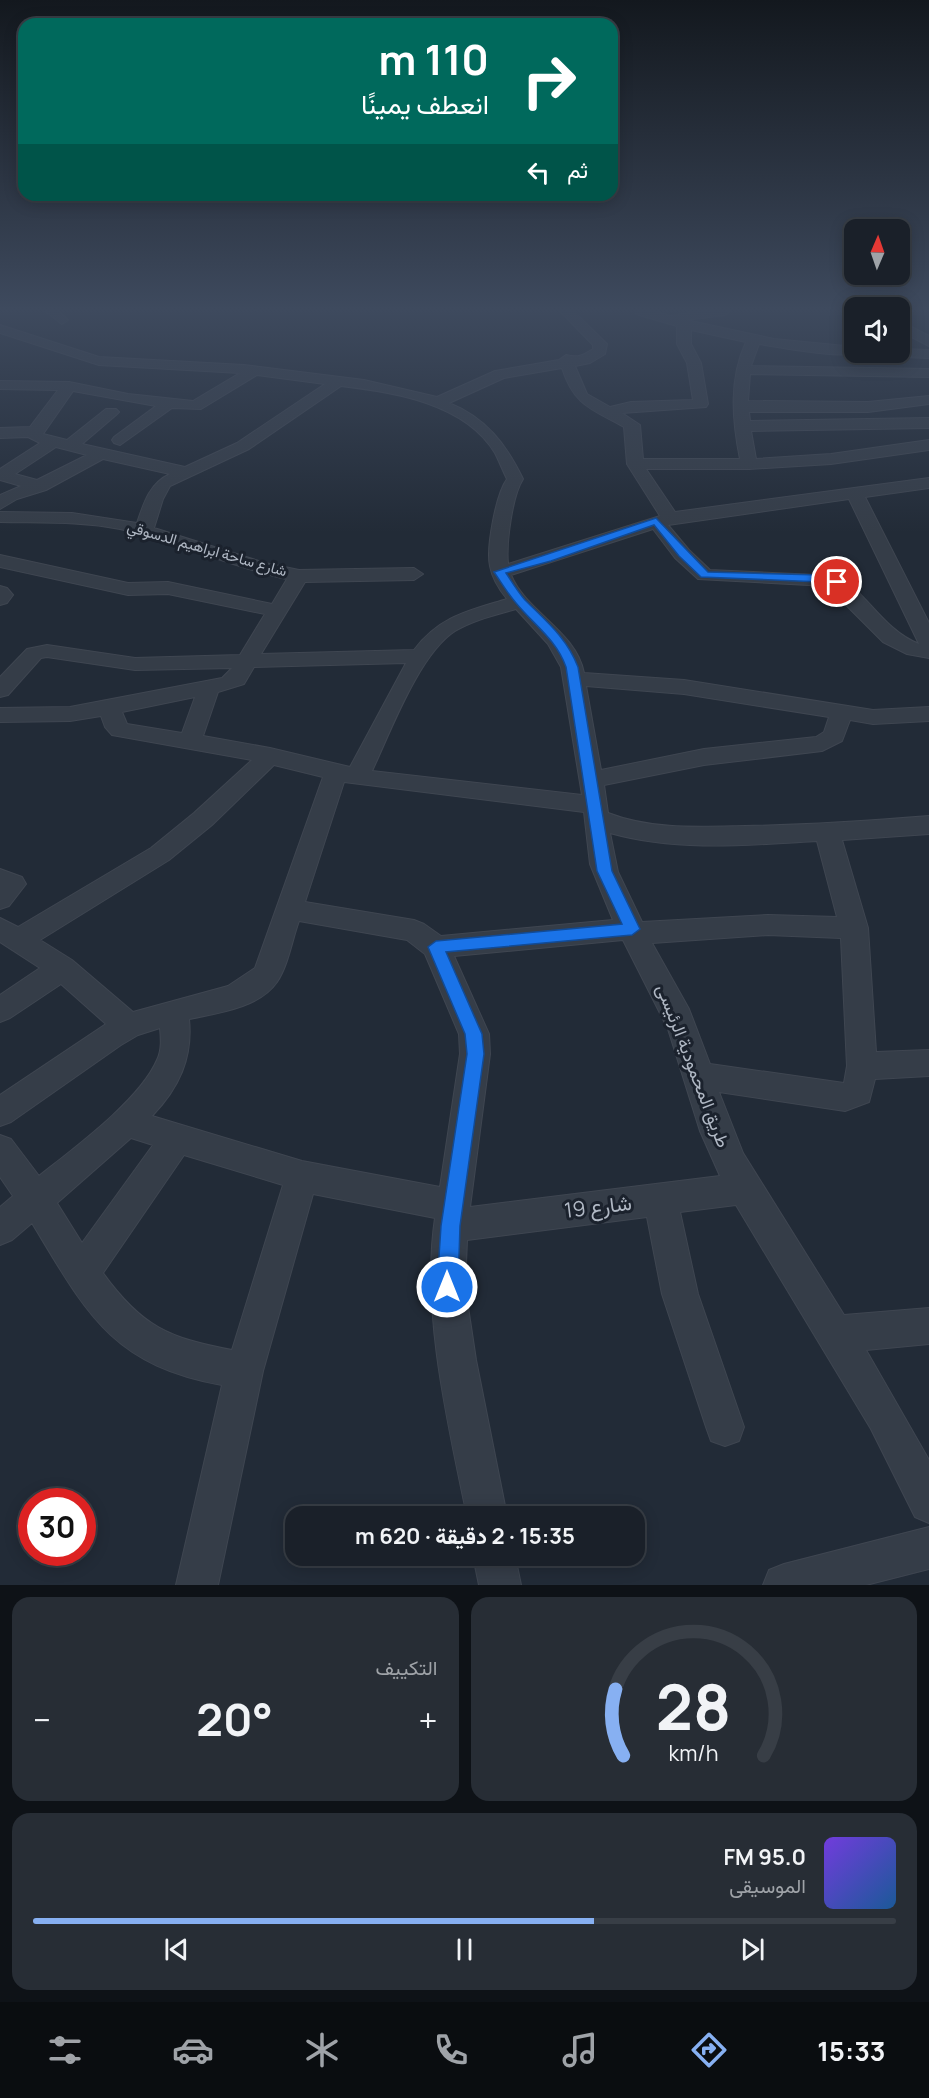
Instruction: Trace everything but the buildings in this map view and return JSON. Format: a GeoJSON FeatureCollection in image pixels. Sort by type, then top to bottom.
{"type":"FeatureCollection","features":[{"type":"Feature","properties":{"kind":"street"},"geometry":{"type":"LineString","coordinates":[[1,385],[76,387],[198,406],[231,385]]}},
{"type":"Feature","properties":{"kind":"street"},"geometry":{"type":"LineString","coordinates":[[144,530],[158,490],[164,483],[243,446],[332,385]]}},
{"type":"Feature","properties":{"kind":"street"},"geometry":{"type":"LineString","coordinates":[[358,385],[428,399],[483,430],[509,461],[515,479],[511,485],[498,558],[500,572],[548,559],[663,519],[929,483]]}},
{"type":"Feature","properties":{"kind":"street"},"geometry":{"type":"LineString","coordinates":[[428,399],[461,385]]}},
{"type":"Feature","properties":{"kind":"street"},"geometry":{"type":"LineString","coordinates":[[428,399],[468,385]]}},
{"type":"Feature","properties":{"kind":"street"},"geometry":{"type":"LineString","coordinates":[[576,385],[578,392],[607,412],[632,425],[635,464],[682,554],[705,575],[832,580],[895,643],[910,649],[929,652]]}},
{"type":"Feature","properties":{"kind":"street"},"geometry":{"type":"LineString","coordinates":[[607,412],[631,406],[701,404],[698,385]]}},
{"type":"Feature","properties":{"kind":"street"},"geometry":{"type":"LineString","coordinates":[[742,385],[743,426],[748,464]]}},
{"type":"Feature","properties":{"kind":"street"},"geometry":{"type":"LineString","coordinates":[[54,420],[72,397],[76,387]]}},
{"type":"Feature","properties":{"kind":"street"},"geometry":{"type":"LineString","coordinates":[[0,433],[35,432],[76,387]]}},
{"type":"Feature","properties":{"kind":"street"},"geometry":{"type":"LineString","coordinates":[[742,407],[868,407],[929,400]]}},
{"type":"Feature","properties":{"kind":"street"},"geometry":{"type":"LineString","coordinates":[[120,440],[169,403]]}},
{"type":"Feature","properties":{"kind":"street"},"geometry":{"type":"LineString","coordinates":[[69,447],[111,412]]}},
{"type":"Feature","properties":{"kind":"street"},"geometry":{"type":"LineString","coordinates":[[743,426],[929,423]]}},
{"type":"Feature","properties":{"kind":"street"},"geometry":{"type":"LineString","coordinates":[[35,432],[36,437],[69,447],[185,472]]}},
{"type":"Feature","properties":{"kind":"street"},"geometry":{"type":"LineString","coordinates":[[40,486],[2,475],[51,442]]}},
{"type":"Feature","properties":{"kind":"street"},"geometry":{"type":"LineString","coordinates":[[635,464],[748,464],[831,459],[929,446]]}},
{"type":"Feature","properties":{"kind":"street"},"geometry":{"type":"LineString","coordinates":[[4,498],[40,486],[101,454]]}},
{"type":"Feature","properties":{"kind":"street"},"geometry":{"type":"LineString","coordinates":[[854,492],[929,643]]}},
{"type":"Feature","properties":{"kind":"street","name":"شارع ساحة ابراهيم الدسوقي"},"geometry":{"type":"LineString","coordinates":[[0,517],[98,520],[144,530],[217,555],[299,576],[414,574]]}},
{"type":"Feature","properties":{"kind":"street"},"geometry":{"type":"LineString","coordinates":[[0,561],[128,589],[168,588],[277,611]]}},
{"type":"Feature","properties":{"kind":"street","name":"طريق المحمودية الرئيسى"},"geometry":{"type":"LineString","coordinates":[[500,572],[520,601],[551,631],[568,655],[574,679],[604,871],[671,999],[716,1134],[746,1188],[885,1417],[929,1503]]}},
{"type":"Feature","properties":{"kind":"street"},"geometry":{"type":"LineString","coordinates":[[0,715],[70,714],[110,708],[233,682],[248,662],[299,576]]}},
{"type":"Feature","properties":{"kind":"street"},"geometry":{"type":"LineString","coordinates":[[0,592],[3,596],[0,599]]}},
{"type":"Feature","properties":{"kind":"street"},"geometry":{"type":"LineString","coordinates":[[0,1112],[53,1074],[128,1026],[243,993],[258,985],[267,974],[288,909],[347,775],[419,656],[435,635],[445,628],[520,601]]}},
{"type":"Feature","properties":{"kind":"street"},"geometry":{"type":"LineString","coordinates":[[0,690],[34,653],[47,651],[135,664],[419,656]]}},
{"type":"Feature","properties":{"kind":"street"},"geometry":{"type":"LineString","coordinates":[[0,660],[21,666]]}},
{"type":"Feature","properties":{"kind":"street"},"geometry":{"type":"LineString","coordinates":[[574,679],[684,687],[893,718],[929,714]]}},
{"type":"Feature","properties":{"kind":"street"},"geometry":{"type":"LineString","coordinates":[[190,741],[209,687]]}},
{"type":"Feature","properties":{"kind":"street"},"geometry":{"type":"LineString","coordinates":[[110,708],[116,727],[120,730],[270,756],[347,775],[594,801],[704,757],[822,744],[834,736],[842,712]]}},
{"type":"Feature","properties":{"kind":"street"},"geometry":{"type":"LineString","coordinates":[[9,935],[121,880],[161,853],[207,816],[270,756]]}},
{"type":"Feature","properties":{"kind":"street"},"geometry":{"type":"LineString","coordinates":[[594,801],[619,828],[656,835],[828,834],[929,825]]}},
{"type":"Feature","properties":{"kind":"street"},"geometry":{"type":"LineString","coordinates":[[698,1076],[845,1097],[858,1092],[862,1066],[855,927],[828,834]]}},
{"type":"Feature","properties":{"kind":"street"},"geometry":{"type":"LineString","coordinates":[[0,879],[13,885],[0,899]]}},
{"type":"Feature","properties":{"kind":"street"},"geometry":{"type":"LineString","coordinates":[[288,909],[414,931],[436,947],[474,1034],[476,1054],[452,1216],[447,1287],[457,1360],[485,1506]]}},
{"type":"Feature","properties":{"kind":"street"},"geometry":{"type":"LineString","coordinates":[[436,947],[634,931],[768,925],[855,927]]}},
{"type":"Feature","properties":{"kind":"street"},"geometry":{"type":"LineString","coordinates":[[9,935],[62,968],[128,1026]]}},
{"type":"Feature","properties":{"kind":"street"},"geometry":{"type":"LineString","coordinates":[[0,1010],[62,968]]}},
{"type":"Feature","properties":{"kind":"street"},"geometry":{"type":"LineString","coordinates":[[0,1228],[125,1122],[156,1090],[173,1061],[176,1041],[174,1011]]}},
{"type":"Feature","properties":{"kind":"street"},"geometry":{"type":"LineString","coordinates":[[862,1066],[929,1063]]}},
{"type":"Feature","properties":{"kind":"street","name":"شارع 19"},"geometry":{"type":"LineString","coordinates":[[125,1122],[302,1176],[452,1216],[660,1198],[746,1188]]}},
{"type":"Feature","properties":{"kind":"street"},"geometry":{"type":"LineString","coordinates":[[81,1274],[176,1138]]}},
{"type":"Feature","properties":{"kind":"street"},"geometry":{"type":"LineString","coordinates":[[0,1150],[35,1199],[97,1296],[148,1343],[170,1354],[244,1371]]}},
{"type":"Feature","properties":{"kind":"street"},"geometry":{"type":"LineString","coordinates":[[197,1585],[244,1371],[302,1176]]}},
{"type":"Feature","properties":{"kind":"street"},"geometry":{"type":"LineString","coordinates":[[660,1198],[680,1294],[725,1427]]}},
{"type":"Feature","properties":{"kind":"street"},"geometry":{"type":"LineString","coordinates":[[835,1334],[929,1326]]}},
{"type":"Feature","properties":{"kind":"street"},"geometry":{"type":"LineString","coordinates":[[784,1585],[929,1548]]}},
{"type":"Feature","properties":{"kind":"street"},"geometry":{"type":"LineString","coordinates":[[496,1566],[500,1585]]}},
{"type":"Feature","properties":{"kind":"route"},"geometry":{"type":"LineString","coordinates":[[447,1287],[447,1259],[451,1226],[476,1054],[474,1034],[436,947],[632,929],[616,900],[604,871],[598,844],[595,805],[572,667],[568,655],[551,631],[509,588],[500,572],[548,559],[656,521],[682,554],[705,575],[821,579],[837,582]]}}]}
